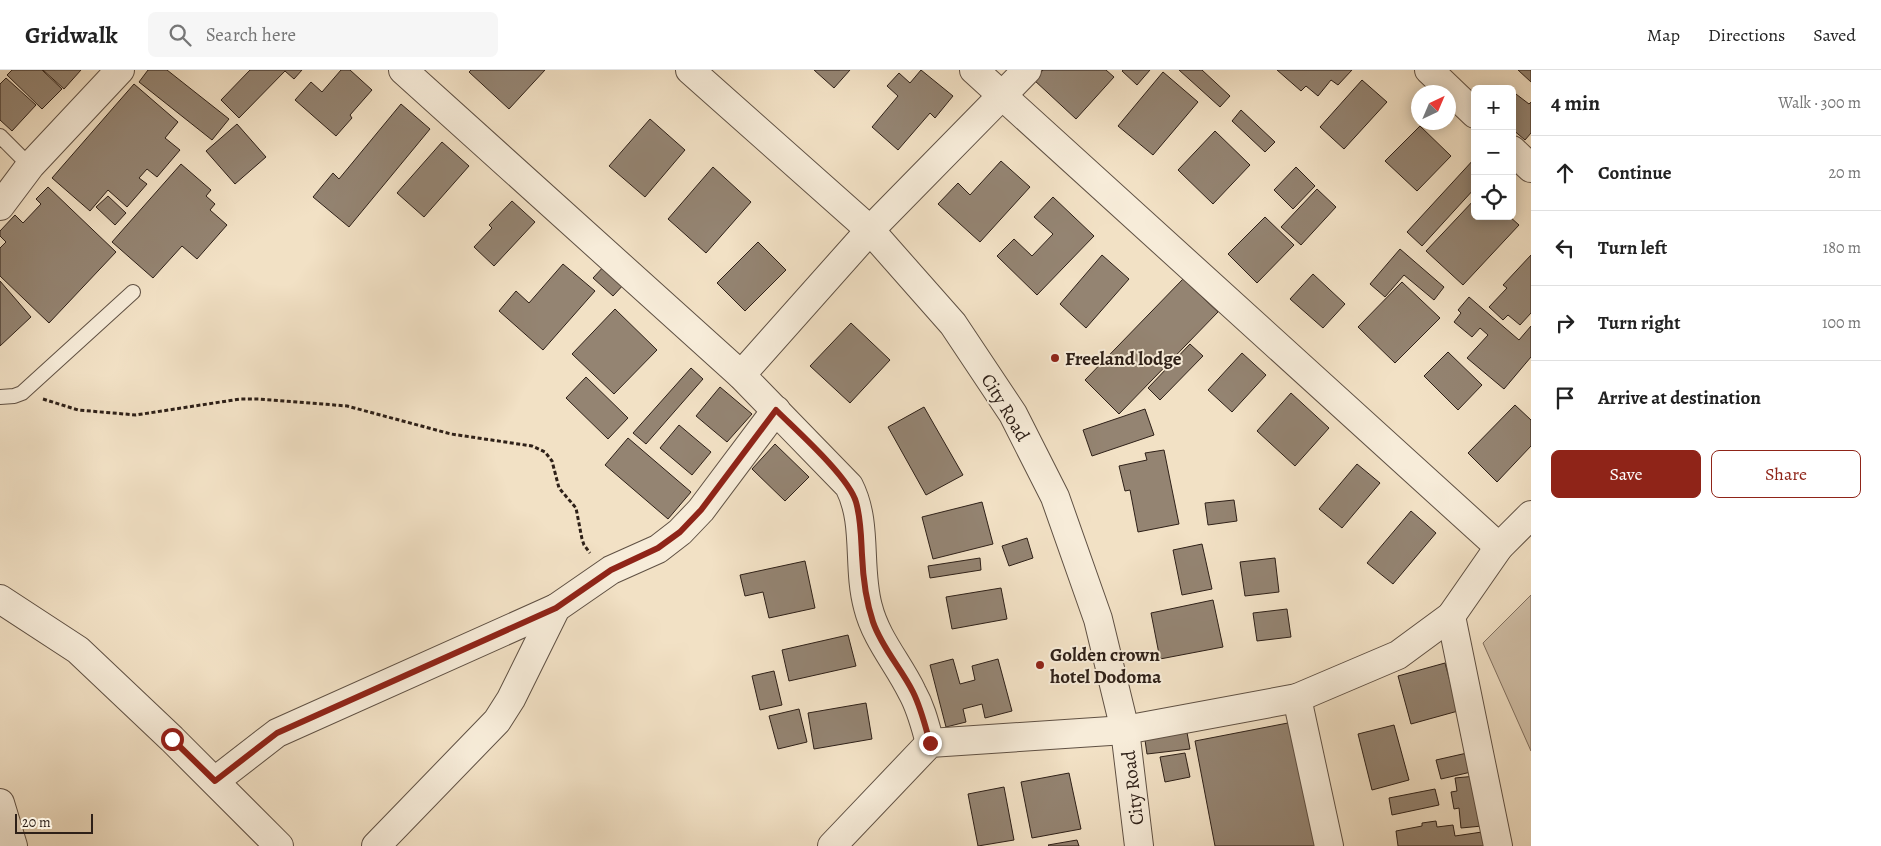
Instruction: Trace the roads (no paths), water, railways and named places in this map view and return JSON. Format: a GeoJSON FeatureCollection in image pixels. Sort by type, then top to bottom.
{"type":"FeatureCollection","features":[{"type":"Feature","properties":{"kind":"street"},"geometry":{"type":"LineString","coordinates":[[0,206],[30,166],[120,70]]}},
{"type":"Feature","properties":{"kind":"street"},"geometry":{"type":"LineString","coordinates":[[403,70],[742,375],[849,486],[856,500],[860,518],[867,606],[882,642],[912,690],[930,743]]}},
{"type":"Feature","properties":{"kind":"street","name":"City Road"},"geometry":{"type":"LineString","coordinates":[[690,70],[870,230],[952,324],[1013,414],[1055,497],[1098,618],[1125,730],[1139,846]]}},
{"type":"Feature","properties":{"kind":"street"},"geometry":{"type":"LineString","coordinates":[[974,70],[1499,547]]}},
{"type":"Feature","properties":{"kind":"street"},"geometry":{"type":"LineString","coordinates":[[742,375],[870,230],[1027,70]]}},
{"type":"Feature","properties":{"kind":"street"},"geometry":{"type":"LineString","coordinates":[[1430,70],[1471,110]]}},
{"type":"Feature","properties":{"kind":"street"},"geometry":{"type":"LineString","coordinates":[[1516,154],[1531,168]]}},
{"type":"Feature","properties":{"kind":"street"},"geometry":{"type":"LineString","coordinates":[[215,781],[277,733],[556,608],[608,572],[658,548],[680,532],[701,510],[776,410]]}},
{"type":"Feature","properties":{"kind":"street"},"geometry":{"type":"LineString","coordinates":[[832,846],[930,743],[1125,730],[1297,698],[1398,655],[1451,616],[1499,547],[1531,515]]}},
{"type":"Feature","properties":{"kind":"street"},"geometry":{"type":"LineString","coordinates":[[0,599],[78,650],[215,781],[278,846]]}},
{"type":"Feature","properties":{"kind":"street"},"geometry":{"type":"LineString","coordinates":[[376,846],[496,721],[511,699],[556,608]]}},
{"type":"Feature","properties":{"kind":"street"},"geometry":{"type":"LineString","coordinates":[[1451,616],[1498,846]]}},
{"type":"Feature","properties":{"kind":"street"},"geometry":{"type":"LineString","coordinates":[[1297,698],[1329,846]]}},
{"type":"Feature","properties":{"kind":"street"},"geometry":{"type":"LineString","coordinates":[[0,803],[13,846]]}},
{"type":"Feature","properties":{"kind":"lane"},"geometry":{"type":"LineString","coordinates":[[0,136],[30,166]]}},
{"type":"Feature","properties":{"kind":"lane"},"geometry":{"type":"LineString","coordinates":[[0,397],[14,396],[22,393],[133,292]]}},
{"type":"Feature","properties":{"kind":"place","name":"Freeland lodge"},"geometry":{"type":"Point","coordinates":[1055,358]}},
{"type":"Feature","properties":{"kind":"place","name":"Golden crown hotel Dodoma"},"geometry":{"type":"Point","coordinates":[1040,665]}}]}
